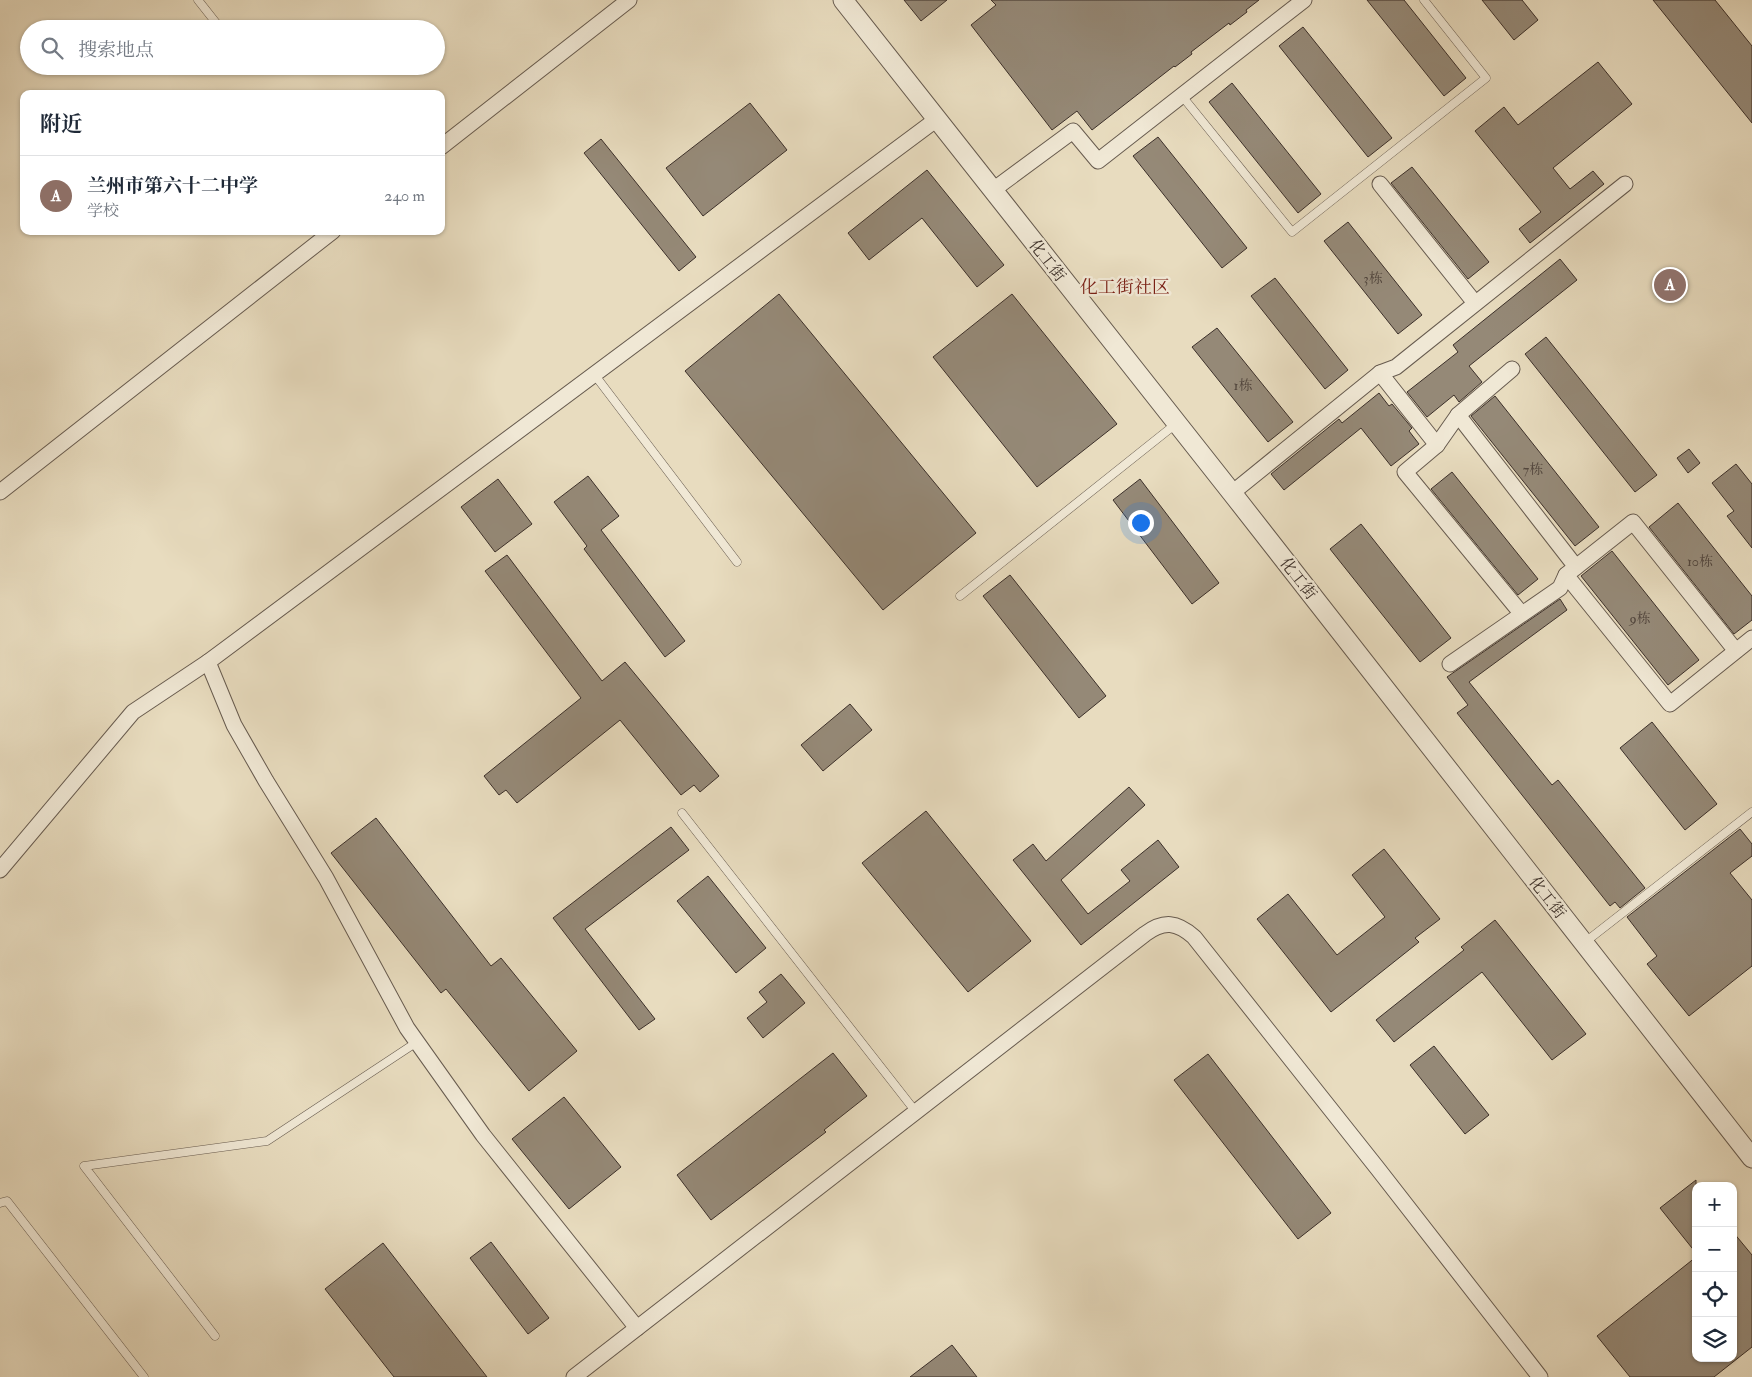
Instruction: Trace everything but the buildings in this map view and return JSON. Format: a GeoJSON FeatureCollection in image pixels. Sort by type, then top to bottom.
{"type":"FeatureCollection","features":[{"type":"Feature","properties":{"kind":"street"},"geometry":{"type":"LineString","coordinates":[[445,144],[629,0]]}},
{"type":"Feature","properties":{"kind":"street","name":"化工街"},"geometry":{"type":"LineString","coordinates":[[843,0],[1232,493],[1752,1158]]}},
{"type":"Feature","properties":{"kind":"street"},"geometry":{"type":"LineString","coordinates":[[993,190],[1073,131],[1098,161],[1304,0]]}},
{"type":"Feature","properties":{"kind":"street"},"geometry":{"type":"LineString","coordinates":[[0,870],[133,712],[208,662],[937,119]]}},
{"type":"Feature","properties":{"kind":"street"},"geometry":{"type":"LineString","coordinates":[[1380,184],[1475,303]]}},
{"type":"Feature","properties":{"kind":"street"},"geometry":{"type":"LineString","coordinates":[[1232,493],[1380,373],[1396,367],[1625,184]]}},
{"type":"Feature","properties":{"kind":"street"},"geometry":{"type":"LineString","coordinates":[[0,492],[328,235]]}},
{"type":"Feature","properties":{"kind":"street"},"geometry":{"type":"LineString","coordinates":[[1512,369],[1458,415],[1438,445],[1406,472],[1521,614]]}},
{"type":"Feature","properties":{"kind":"street"},"geometry":{"type":"LineString","coordinates":[[1380,373],[1438,445]]}},
{"type":"Feature","properties":{"kind":"street"},"geometry":{"type":"LineString","coordinates":[[1458,415],[1670,704],[1752,638]]}},
{"type":"Feature","properties":{"kind":"street"},"geometry":{"type":"LineString","coordinates":[[1450,664],[1560,588],[1571,571],[1633,522],[1736,651]]}},
{"type":"Feature","properties":{"kind":"street"},"geometry":{"type":"LineString","coordinates":[[208,662],[234,725],[326,878],[407,1028],[483,1135],[637,1328]]}},
{"type":"Feature","properties":{"kind":"street"},"geometry":{"type":"LineString","coordinates":[[574,1377],[1154,927],[1165,924],[1185,929],[1194,937],[1540,1377]]}},
{"type":"Feature","properties":{"kind":"lane"},"geometry":{"type":"LineString","coordinates":[[198,0],[214,20]]}},
{"type":"Feature","properties":{"kind":"lane"},"geometry":{"type":"LineString","coordinates":[[1182,96],[1292,232],[1486,78],[1424,0]]}},
{"type":"Feature","properties":{"kind":"lane"},"geometry":{"type":"LineString","coordinates":[[594,374],[737,562]]}},
{"type":"Feature","properties":{"kind":"lane"},"geometry":{"type":"LineString","coordinates":[[960,596],[1177,423]]}},
{"type":"Feature","properties":{"kind":"lane"},"geometry":{"type":"LineString","coordinates":[[1584,943],[1752,812]]}},
{"type":"Feature","properties":{"kind":"lane"},"geometry":{"type":"LineString","coordinates":[[682,813],[916,1112]]}},
{"type":"Feature","properties":{"kind":"lane"},"geometry":{"type":"LineString","coordinates":[[215,1336],[84,1166],[267,1141],[417,1042]]}},
{"type":"Feature","properties":{"kind":"lane"},"geometry":{"type":"LineString","coordinates":[[0,1204],[7,1201],[144,1377]]}},
{"type":"Feature","properties":{"kind":"place","name":"兰州市第六十二中学"},"geometry":{"type":"Point","coordinates":[1670,285]}},
{"type":"Feature","properties":{"kind":"district","name":"化工街社区"},"geometry":{"type":"Point","coordinates":[1125,287]}}]}
